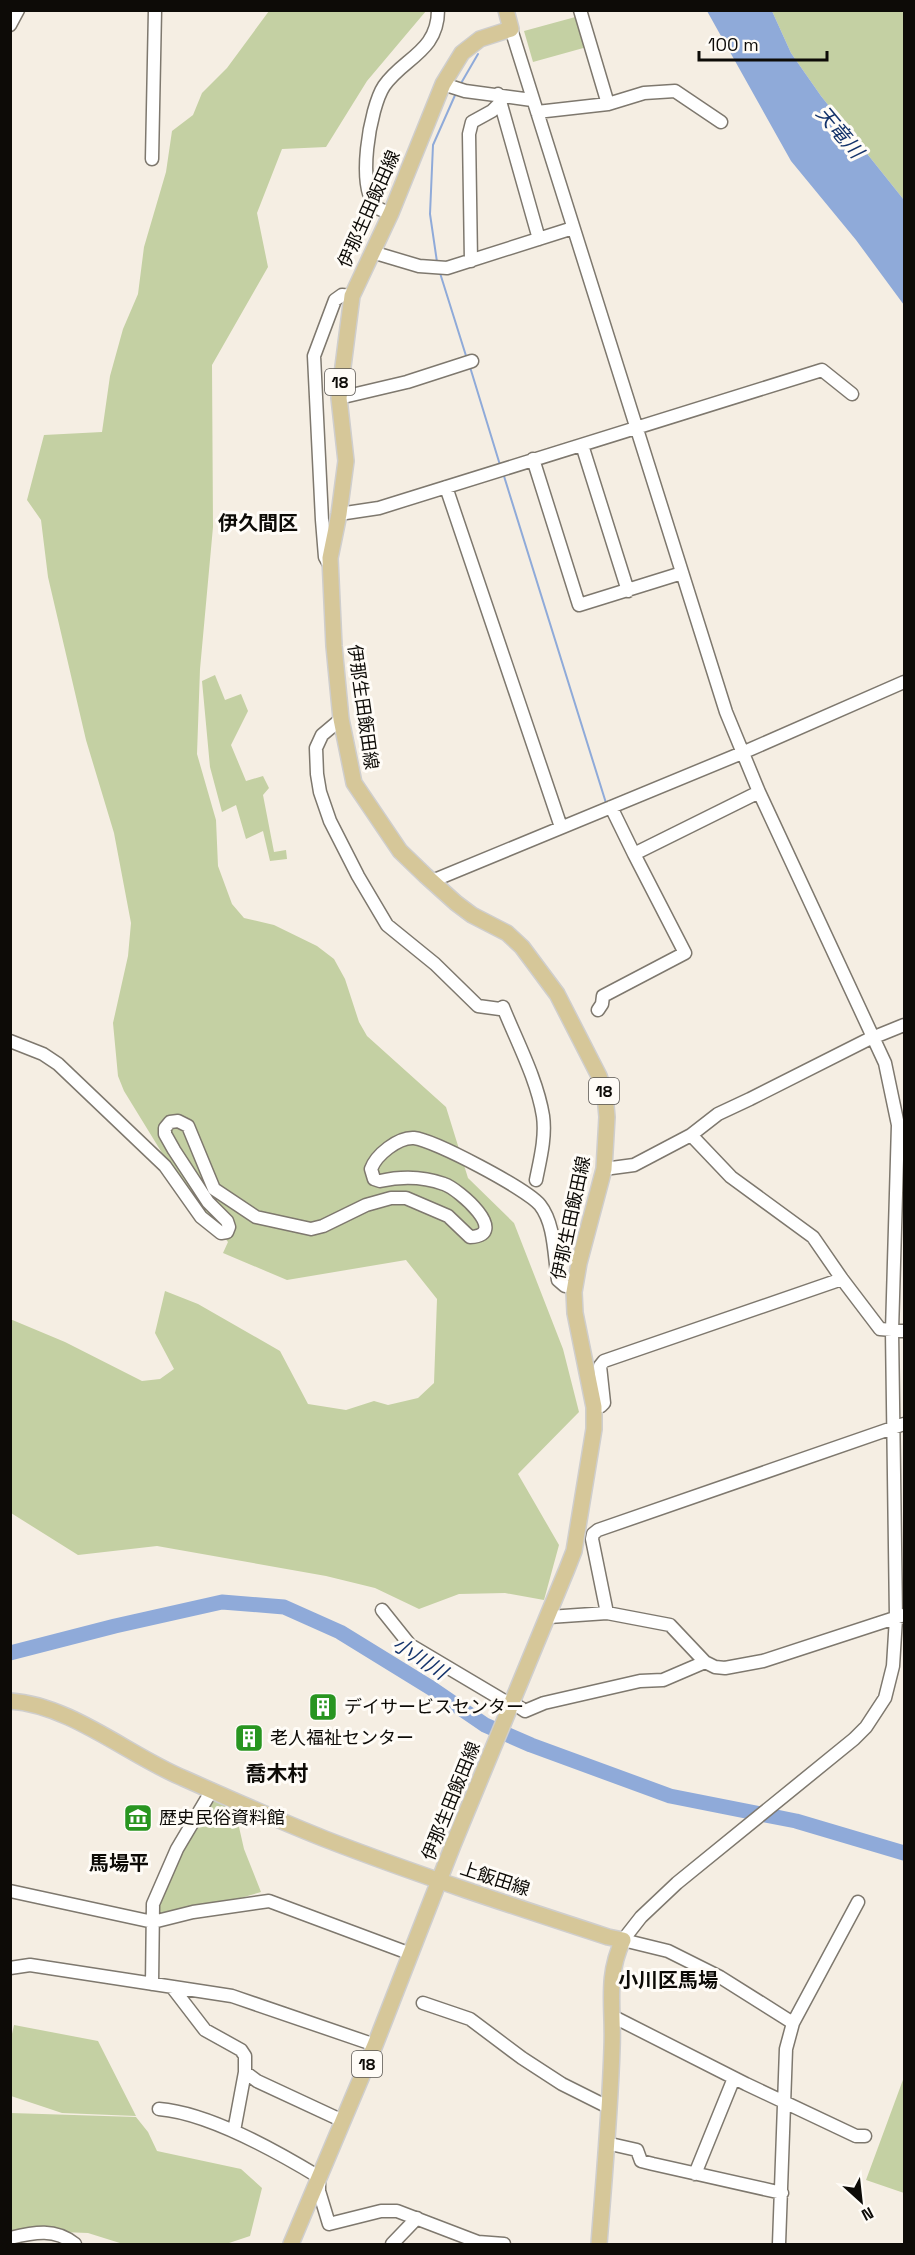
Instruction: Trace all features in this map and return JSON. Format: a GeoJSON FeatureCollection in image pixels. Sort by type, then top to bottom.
{"type":"FeatureCollection","features":[{"type":"Feature","properties":{"kind":"main road"},"geometry":{"type":"LineString","coordinates":[[506,10],[511,29]]}},
{"type":"Feature","properties":{"kind":"main road","name":"伊那生田飯田線"},"geometry":{"type":"LineString","coordinates":[[291,2244],[375,2045],[510,1704],[549,1617],[574,1551],[594,1429],[594,1407],[575,1313],[574,1292],[579,1263],[604,1169],[608,1117],[605,1095],[598,1076],[557,994],[522,947],[507,933],[472,915],[456,903],[400,852],[354,783],[341,719],[334,646],[330,558],[346,461],[339,398],[352,296],[454,87],[462,52],[480,39],[511,29]]}},
{"type":"Feature","properties":{"kind":"main road","name":"上飯田線"},"geometry":{"type":"LineString","coordinates":[[10,1701],[46,1709],[75,1721],[140,1758],[323,1838],[440,1881],[623,1940]]}},
{"type":"Feature","properties":{"kind":"main road"},"geometry":{"type":"LineString","coordinates":[[599,2244],[612,2046],[612,1969],[623,1940]]}},
{"type":"Feature","properties":{"kind":"street"},"geometry":{"type":"LineString","coordinates":[[10,25],[18,10]]}},
{"type":"Feature","properties":{"kind":"street"},"geometry":{"type":"LineString","coordinates":[[152,159],[155,10]]}},
{"type":"Feature","properties":{"kind":"street"},"geometry":{"type":"LineString","coordinates":[[391,213],[378,208],[371,200],[366,186],[373,111],[385,84],[426,45],[435,29],[438,10]]}},
{"type":"Feature","properties":{"kind":"street"},"geometry":{"type":"LineString","coordinates":[[580,10],[608,104]]}},
{"type":"Feature","properties":{"kind":"street"},"geometry":{"type":"LineString","coordinates":[[511,29],[726,712],[759,792],[885,1063],[901,1126],[898,1331],[900,1616],[890,1682],[885,1698],[876,1714],[854,1739],[721,1846],[653,1906],[623,1940],[668,1951],[720,1977],[793,2023]]}},
{"type":"Feature","properties":{"kind":"street"},"geometry":{"type":"LineString","coordinates":[[454,87],[499,99],[532,100]]}},
{"type":"Feature","properties":{"kind":"street"},"geometry":{"type":"LineString","coordinates":[[537,112],[608,104],[644,93],[675,91],[721,122]]}},
{"type":"Feature","properties":{"kind":"street"},"geometry":{"type":"LineString","coordinates":[[499,99],[539,239]]}},
{"type":"Feature","properties":{"kind":"street"},"geometry":{"type":"LineString","coordinates":[[471,261],[469,134],[472,122],[492,111],[499,99]]}},
{"type":"Feature","properties":{"kind":"street"},"geometry":{"type":"LineString","coordinates":[[372,252],[437,268],[471,261],[573,228]]}},
{"type":"Feature","properties":{"kind":"street"},"geometry":{"type":"LineString","coordinates":[[330,567],[325,557],[322,520],[314,356],[334,300],[342,295],[352,296]]}},
{"type":"Feature","properties":{"kind":"street"},"geometry":{"type":"LineString","coordinates":[[339,398],[407,382],[469,362]]}},
{"type":"Feature","properties":{"kind":"street"},"geometry":{"type":"LineString","coordinates":[[339,514],[379,508],[822,370],[852,394]]}},
{"type":"Feature","properties":{"kind":"street"},"geometry":{"type":"LineString","coordinates":[[582,445],[628,591]]}},
{"type":"Feature","properties":{"kind":"street"},"geometry":{"type":"LineString","coordinates":[[533,459],[579,605],[682,573]]}},
{"type":"Feature","properties":{"kind":"street"},"geometry":{"type":"LineString","coordinates":[[447,487],[561,827]]}},
{"type":"Feature","properties":{"kind":"street"},"geometry":{"type":"LineString","coordinates":[[432,881],[742,753],[904,682]]}},
{"type":"Feature","properties":{"kind":"street"},"geometry":{"type":"LineString","coordinates":[[341,719],[322,735],[316,748],[320,792],[330,822],[358,876],[387,924],[435,964],[478,1006],[500,1009],[503,1007],[533,1081],[543,1117],[542,1150],[536,1180]]}},
{"type":"Feature","properties":{"kind":"street"},"geometry":{"type":"LineString","coordinates":[[634,854],[759,792]]}},
{"type":"Feature","properties":{"kind":"street"},"geometry":{"type":"LineString","coordinates":[[598,1010],[603,996],[685,953],[611,807]]}},
{"type":"Feature","properties":{"kind":"street"},"geometry":{"type":"LineString","coordinates":[[604,1169],[634,1165],[691,1135],[718,1114],[904,1025]]}},
{"type":"Feature","properties":{"kind":"street"},"geometry":{"type":"LineString","coordinates":[[10,1041],[35,1050],[58,1064],[165,1166],[201,1217],[221,1233],[227,1232],[229,1227],[227,1221],[208,1202],[174,1150],[165,1134],[165,1128],[170,1122],[178,1121],[188,1126],[214,1189],[256,1217],[310,1230],[366,1205],[391,1198],[406,1198],[448,1216],[470,1237],[484,1232],[486,1226],[475,1208],[460,1193],[446,1184],[419,1177],[380,1181],[374,1179],[371,1169],[374,1162],[403,1139],[413,1138],[445,1150],[533,1198],[549,1219],[558,1280],[566,1286]]}},
{"type":"Feature","properties":{"kind":"street"},"geometry":{"type":"LineString","coordinates":[[691,1135],[732,1177],[813,1237],[880,1329],[898,1331]]}},
{"type":"Feature","properties":{"kind":"street"},"geometry":{"type":"LineString","coordinates":[[594,1407],[602,1406],[604,1403],[600,1366],[604,1361],[842,1279]]}},
{"type":"Feature","properties":{"kind":"street"},"geometry":{"type":"LineString","coordinates":[[607,1613],[592,1539],[593,1534],[598,1530],[899,1426]]}},
{"type":"Feature","properties":{"kind":"street"},"geometry":{"type":"LineString","coordinates":[[382,1610],[410,1645],[525,1711],[544,1703],[629,1683],[663,1680],[705,1662]]}},
{"type":"Feature","properties":{"kind":"street"},"geometry":{"type":"LineString","coordinates":[[549,1617],[607,1613],[670,1625],[705,1662],[715,1667],[725,1668],[763,1661],[900,1616]]}},
{"type":"Feature","properties":{"kind":"street"},"geometry":{"type":"LineString","coordinates":[[152,1984],[153,1904],[177,1849],[212,1790]]}},
{"type":"Feature","properties":{"kind":"street"},"geometry":{"type":"LineString","coordinates":[[10,1891],[153,1922],[193,1912],[269,1902],[411,1954]]}},
{"type":"Feature","properties":{"kind":"street"},"geometry":{"type":"LineString","coordinates":[[779,2244],[786,2049],[793,2023],[858,1902]]}},
{"type":"Feature","properties":{"kind":"street"},"geometry":{"type":"LineString","coordinates":[[10,1968],[30,1965],[232,1996],[258,2003],[375,2045]]}},
{"type":"Feature","properties":{"kind":"street"},"geometry":{"type":"LineString","coordinates":[[172,1987],[205,2030],[241,2050],[245,2056],[245,2072],[234,2131]]}},
{"type":"Feature","properties":{"kind":"street"},"geometry":{"type":"LineString","coordinates":[[423,2003],[470,2019],[522,2058],[562,2084],[608,2107]]}},
{"type":"Feature","properties":{"kind":"street"},"geometry":{"type":"LineString","coordinates":[[612,2016],[856,2136],[865,2136]]}},
{"type":"Feature","properties":{"kind":"street"},"geometry":{"type":"LineString","coordinates":[[245,2072],[257,2081],[343,2121]]}},
{"type":"Feature","properties":{"kind":"street"},"geometry":{"type":"LineString","coordinates":[[695,2174],[734,2078]]}},
{"type":"Feature","properties":{"kind":"street"},"geometry":{"type":"LineString","coordinates":[[159,2109],[185,2114],[234,2131],[272,2148],[319,2177],[319,2191],[329,2224],[390,2210],[478,2242],[504,2244]]}},
{"type":"Feature","properties":{"kind":"street"},"geometry":{"type":"LineString","coordinates":[[606,2143],[637,2150],[641,2161],[782,2193]]}},
{"type":"Feature","properties":{"kind":"street"},"geometry":{"type":"LineString","coordinates":[[392,2244],[417,2218]]}},
{"type":"Feature","properties":{"kind":"street"},"geometry":{"type":"LineString","coordinates":[[10,2238],[54,2232],[75,2244]]}},
{"type":"Feature","properties":{"kind":"green space"},"geometry":{"type":"Polygon","coordinates":[[[269,11],[426,11],[367,81],[326,147],[282,149],[257,213],[268,267],[212,365],[213,527],[200,669],[197,754],[216,820],[218,866],[232,904],[244,918],[274,925],[317,946],[334,959],[345,979],[359,1022],[367,1036],[446,1107],[468,1178],[514,1223],[563,1349],[579,1412],[518,1474],[559,1545],[544,1600],[505,1593],[459,1594],[419,1609],[375,1588],[326,1576],[157,1546],[78,1555],[11,1513],[10,1319],[65,1342],[142,1381],[160,1379],[174,1369],[155,1333],[165,1291],[198,1304],[280,1351],[308,1404],[346,1410],[374,1401],[388,1405],[418,1398],[434,1383],[437,1299],[406,1260],[287,1280],[223,1253],[228,1242],[170,1166],[124,1091],[118,1076],[113,1023],[128,956],[131,923],[114,833],[86,740],[48,577],[41,520],[27,500],[44,435],[102,432],[110,376],[123,329],[138,294],[144,247],[166,172],[172,131],[193,115],[202,93],[227,68],[269,11]]]}},
{"type":"Feature","properties":{"kind":"green space"},"geometry":{"type":"Polygon","coordinates":[[[772,11],[904,11],[904,200],[821,96],[791,53],[772,11]]]}},
{"type":"Feature","properties":{"kind":"green space"},"geometry":{"type":"Polygon","coordinates":[[[579,16],[587,47],[533,62],[524,31],[579,16]]]}},
{"type":"Feature","properties":{"kind":"green space"},"geometry":{"type":"Polygon","coordinates":[[[215,675],[225,700],[241,694],[248,711],[231,745],[246,781],[263,776],[269,788],[263,795],[274,852],[286,850],[287,859],[270,861],[263,831],[246,839],[236,805],[222,812],[210,767],[202,681],[215,675]]]}},
{"type":"Feature","properties":{"kind":"green space"},"geometry":{"type":"Polygon","coordinates":[[[212,1790],[241,1807],[239,1827],[244,1849],[261,1892],[193,1912],[154,1920],[161,1884],[212,1790]]]}},
{"type":"Feature","properties":{"kind":"green space"},"geometry":{"type":"Polygon","coordinates":[[[14,2025],[98,2041],[136,2116],[62,2113],[11,2096],[10,2043],[14,2025]]]}},
{"type":"Feature","properties":{"kind":"green space"},"geometry":{"type":"Polygon","coordinates":[[[904,2077],[904,2193],[866,2180],[904,2077]]]}},
{"type":"Feature","properties":{"kind":"green space"},"geometry":{"type":"Polygon","coordinates":[[[11,2113],[136,2117],[148,2132],[157,2151],[241,2169],[262,2188],[250,2236],[226,2244],[123,2244],[88,2233],[11,2230],[11,2113]]]}},
{"type":"Feature","properties":{"kind":"water","name":"天竜川"},"geometry":{"type":"Polygon","coordinates":[[[707,11],[772,11],[791,53],[821,96],[904,200],[904,305],[856,240],[791,161],[707,11]]]}},
{"type":"Feature","properties":{"kind":"waterway"},"geometry":{"type":"LineString","coordinates":[[460,85],[478,54]]}},
{"type":"Feature","properties":{"kind":"waterway"},"geometry":{"type":"LineString","coordinates":[[437,262],[430,214],[433,145],[456,93]]}},
{"type":"Feature","properties":{"kind":"waterway"},"geometry":{"type":"LineString","coordinates":[[440,273],[467,359]]}},
{"type":"Feature","properties":{"kind":"waterway"},"geometry":{"type":"LineString","coordinates":[[470,367],[500,465]]}},
{"type":"Feature","properties":{"kind":"waterway"},"geometry":{"type":"LineString","coordinates":[[503,473],[606,803]]}},
{"type":"Feature","properties":{"kind":"waterway","name":"小川川"},"geometry":{"type":"LineString","coordinates":[[10,1653],[222,1602],[284,1607],[340,1632],[431,1688],[485,1725],[531,1745],[670,1796],[796,1821],[904,1853]]}},
{"type":"Feature","properties":{"kind":"place","name":"デイサービスセンター"},"geometry":{"type":"Point","coordinates":[323,1707]}},
{"type":"Feature","properties":{"kind":"place","name":"老人福祉センター"},"geometry":{"type":"Point","coordinates":[249,1738]}},
{"type":"Feature","properties":{"kind":"place","name":"歴史民俗資料館"},"geometry":{"type":"Point","coordinates":[138,1818]}},
{"type":"Feature","properties":{"kind":"district","name":"伊久間区"},"geometry":{"type":"Point","coordinates":[258,523]}},
{"type":"Feature","properties":{"kind":"district","name":"喬木村"},"geometry":{"type":"Point","coordinates":[277,1774]}},
{"type":"Feature","properties":{"kind":"district","name":"馬場平"},"geometry":{"type":"Point","coordinates":[119,1863]}},
{"type":"Feature","properties":{"kind":"district","name":"小川区馬場"},"geometry":{"type":"Point","coordinates":[668,1980]}}]}
